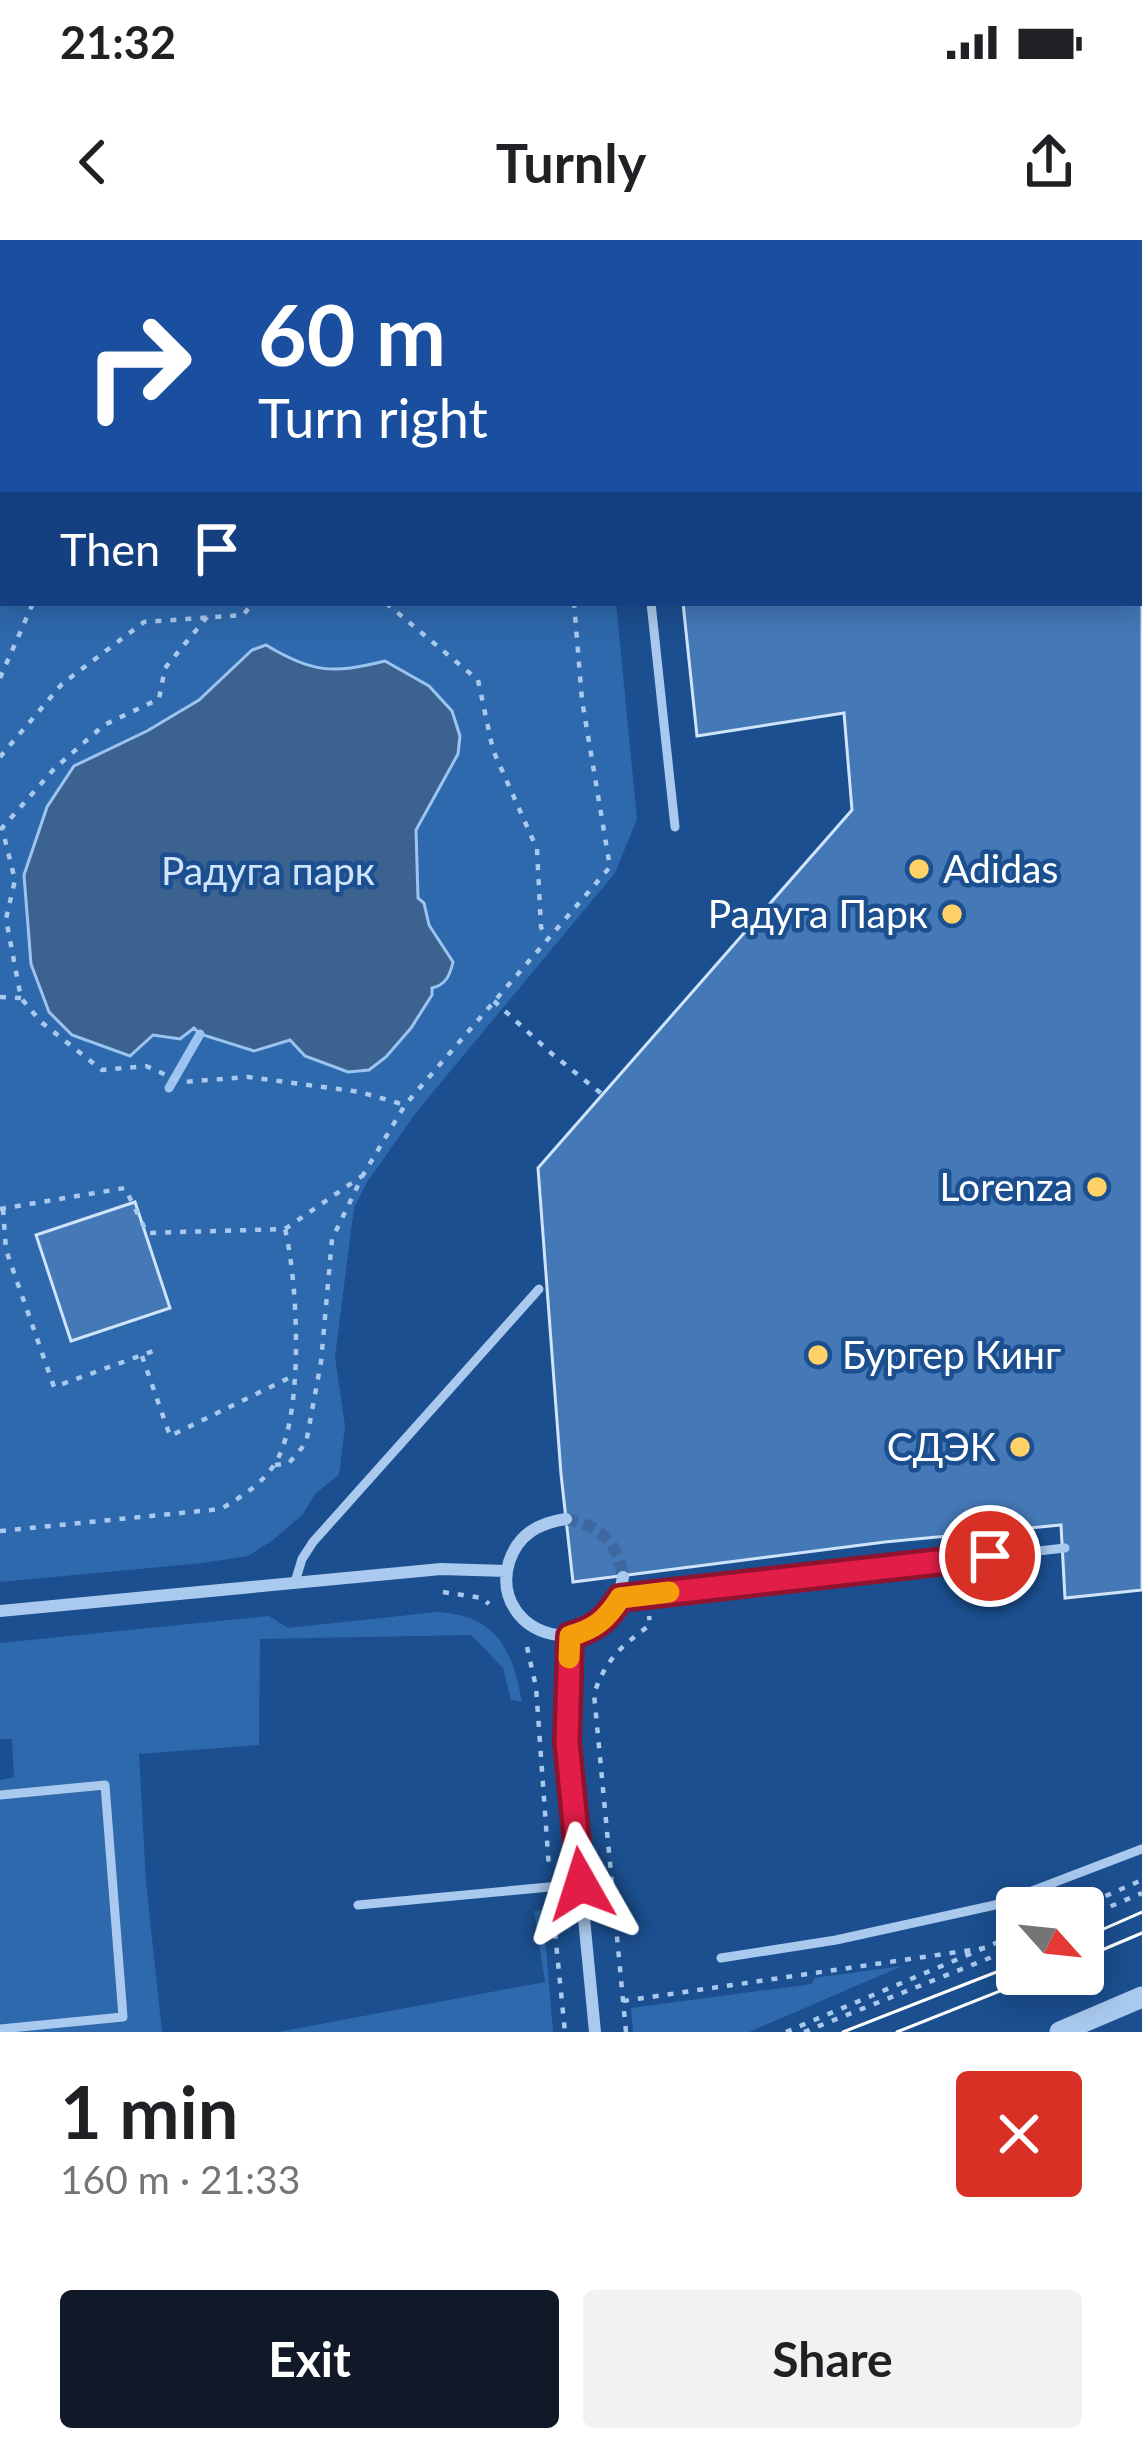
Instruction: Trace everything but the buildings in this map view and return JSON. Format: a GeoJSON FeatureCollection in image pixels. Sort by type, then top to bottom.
{"type":"FeatureCollection","features":[{"type":"Feature","properties":{"kind":"street"},"geometry":{"type":"LineString","coordinates":[[566,1519],[544,1522],[526,1533],[513,1550],[506,1571],[516,1611],[549,1634],[570,1636],[591,1630],[620,1598],[623,1577]]}},
{"type":"Feature","properties":{"kind":"street"},"geometry":{"type":"LineString","coordinates":[[0,1611],[441,1569],[506,1571]]}},
{"type":"Feature","properties":{"kind":"street"},"geometry":{"type":"LineString","coordinates":[[570,1636],[567,1742],[595,2032]]}},
{"type":"Feature","properties":{"kind":"street"},"geometry":{"type":"LineString","coordinates":[[1060,2032],[1142,1997]]}},
{"type":"Feature","properties":{"kind":"lane"},"geometry":{"type":"LineString","coordinates":[[651,606],[675,827]]}},
{"type":"Feature","properties":{"kind":"lane"},"geometry":{"type":"LineString","coordinates":[[295,1582],[302,1559],[328,1524],[539,1289]]}},
{"type":"Feature","properties":{"kind":"lane"},"geometry":{"type":"LineString","coordinates":[[620,1598],[1064,1548]]}},
{"type":"Feature","properties":{"kind":"lane"},"geometry":{"type":"LineString","coordinates":[[0,1795],[105,1785],[123,2017],[0,2029]]}},
{"type":"Feature","properties":{"kind":"lane"},"geometry":{"type":"LineString","coordinates":[[721,1958],[836,1940],[995,1905],[1142,1849]]}},
{"type":"Feature","properties":{"kind":"lane"},"geometry":{"type":"LineString","coordinates":[[358,1905],[581,1884]]}},
{"type":"Feature","properties":{"kind":"path"},"geometry":{"type":"LineString","coordinates":[[0,678],[31,606]]}},
{"type":"Feature","properties":{"kind":"path"},"geometry":{"type":"LineString","coordinates":[[0,757],[62,684],[144,622],[243,615],[250,606]]}},
{"type":"Feature","properties":{"kind":"path"},"geometry":{"type":"LineString","coordinates":[[390,606],[478,680],[493,750],[537,849],[541,927],[548,938]]}},
{"type":"Feature","properties":{"kind":"path"},"geometry":{"type":"LineString","coordinates":[[274,1465],[289,1463],[306,1443],[321,1362],[332,1239],[363,1175],[406,1106],[610,866],[582,700],[574,606]]}},
{"type":"Feature","properties":{"kind":"path"},"geometry":{"type":"LineString","coordinates":[[206,617],[165,668],[159,699],[104,725],[54,769],[2,828],[15,880],[7,919],[21,998],[41,1022],[102,1070],[146,1066],[182,1082],[248,1077],[360,1093],[406,1106]]}},
{"type":"Feature","properties":{"kind":"path"},"geometry":{"type":"LineString","coordinates":[[0,998],[21,998]]}},
{"type":"Feature","properties":{"kind":"path"},"geometry":{"type":"LineString","coordinates":[[494,1001],[604,1095]]}},
{"type":"Feature","properties":{"kind":"path"},"geometry":{"type":"LineString","coordinates":[[157,1350],[54,1387],[3,1250],[2,1209],[125,1188],[147,1234],[285,1228],[363,1175]]}},
{"type":"Feature","properties":{"kind":"path"},"geometry":{"type":"LineString","coordinates":[[0,1531],[221,1509],[253,1490],[274,1465],[287,1438],[295,1375],[293,1262],[285,1228]]}},
{"type":"Feature","properties":{"kind":"path"},"geometry":{"type":"LineString","coordinates":[[142,1356],[170,1436],[295,1375]]}},
{"type":"Feature","properties":{"kind":"path"},"geometry":{"type":"LineString","coordinates":[[442,1592],[482,1598],[496,1610]]}},
{"type":"Feature","properties":{"kind":"path"},"geometry":{"type":"LineString","coordinates":[[626,2032],[595,1694],[603,1668],[650,1625]]}},
{"type":"Feature","properties":{"kind":"path"},"geometry":{"type":"LineString","coordinates":[[524,1633],[536,1688],[565,2032]]}},
{"type":"Feature","properties":{"kind":"path"},"geometry":{"type":"LineString","coordinates":[[1104,1897],[1142,1880]]}},
{"type":"Feature","properties":{"kind":"path"},"geometry":{"type":"LineString","coordinates":[[1104,1909],[1142,1893]]}},
{"type":"Feature","properties":{"kind":"path"},"geometry":{"type":"LineString","coordinates":[[786,2032],[996,1943]]}},
{"type":"Feature","properties":{"kind":"path"},"geometry":{"type":"LineString","coordinates":[[623,2001],[985,1948]]}},
{"type":"Feature","properties":{"kind":"path"},"geometry":{"type":"LineString","coordinates":[[804,2032],[996,1955]]}},
{"type":"Feature","properties":{"kind":"green space","name":"Радуга парк"},"geometry":{"type":"Polygon","coordinates":[[[0,606],[616,606],[637,819],[615,873],[418,1110],[354,1208],[335,1357],[345,1426],[339,1475],[316,1493],[302,1515],[248,1556],[0,1582],[0,606]]]}},
{"type":"Feature","properties":{"kind":"green space"},"geometry":{"type":"Polygon","coordinates":[[[437,1612],[474,1620],[498,1638],[513,1666],[522,1702],[511,1700],[503,1668],[471,1635],[260,1639],[259,1745],[139,1754],[162,2032],[0,2032],[0,1780],[14,1777],[12,1739],[0,1739],[0,1643],[269,1616],[288,1628],[437,1612]]]}},
{"type":"Feature","properties":{"kind":"green space"},"geometry":{"type":"Polygon","coordinates":[[[543,1910],[553,2032],[278,2032],[545,1982],[534,1911],[543,1910]]]}},
{"type":"Feature","properties":{"kind":"green space"},"geometry":{"type":"Polygon","coordinates":[[[902,1966],[749,2032],[633,2032],[631,2008],[812,1984],[814,1978],[902,1966]]]}},
{"type":"Feature","properties":{"kind":"shaded area"},"geometry":{"type":"Polygon","coordinates":[[[266,645],[323,668],[385,661],[429,686],[452,711],[460,736],[458,754],[416,830],[418,898],[452,967],[444,982],[432,988],[411,1028],[369,1070],[348,1072],[305,1056],[290,1040],[254,1051],[194,1028],[180,1039],[153,1035],[130,1056],[72,1035],[49,1012],[31,964],[24,875],[47,807],[74,766],[199,700],[252,650],[266,645]]]}},
{"type":"Feature","properties":{"kind":"waterway"},"geometry":{"type":"LineString","coordinates":[[169,1088],[200,1034]]}},
{"type":"Feature","properties":{"kind":"tunnel"},"geometry":{"type":"LineString","coordinates":[[566,1519],[605,1537],[617,1554],[623,1577]]}},
{"type":"Feature","properties":{"kind":"tram line"},"geometry":{"type":"LineString","coordinates":[[1104,1929],[1142,1912]]}},
{"type":"Feature","properties":{"kind":"tram line"},"geometry":{"type":"LineString","coordinates":[[1104,1949],[1142,1933]]}},
{"type":"Feature","properties":{"kind":"tram line"},"geometry":{"type":"LineString","coordinates":[[843,2032],[996,1972]]}},
{"type":"Feature","properties":{"kind":"tram line"},"geometry":{"type":"LineString","coordinates":[[897,2032],[996,1993]]}},
{"type":"Feature","properties":{"kind":"slow traffic"},"geometry":{"type":"LineString","coordinates":[[569,1658],[570,1636],[591,1630],[620,1598],[669,1592]]}},
{"type":"Feature","properties":{"kind":"place","name":"Adidas"},"geometry":{"type":"Point","coordinates":[919,869]}},
{"type":"Feature","properties":{"kind":"place","name":"Радуга Парк"},"geometry":{"type":"Point","coordinates":[952,914]}},
{"type":"Feature","properties":{"kind":"place","name":"Lorenza"},"geometry":{"type":"Point","coordinates":[1097,1187]}},
{"type":"Feature","properties":{"kind":"place","name":"Бургер Кинг"},"geometry":{"type":"Point","coordinates":[818,1355]}},
{"type":"Feature","properties":{"kind":"place","name":"СДЭК"},"geometry":{"type":"Point","coordinates":[1020,1447]}},
{"type":"Feature","properties":{"kind":"route"},"geometry":{"type":"LineString","coordinates":[[581,1884],[567,1742],[570,1636],[591,1630],[620,1598],[990,1556]]}}]}
